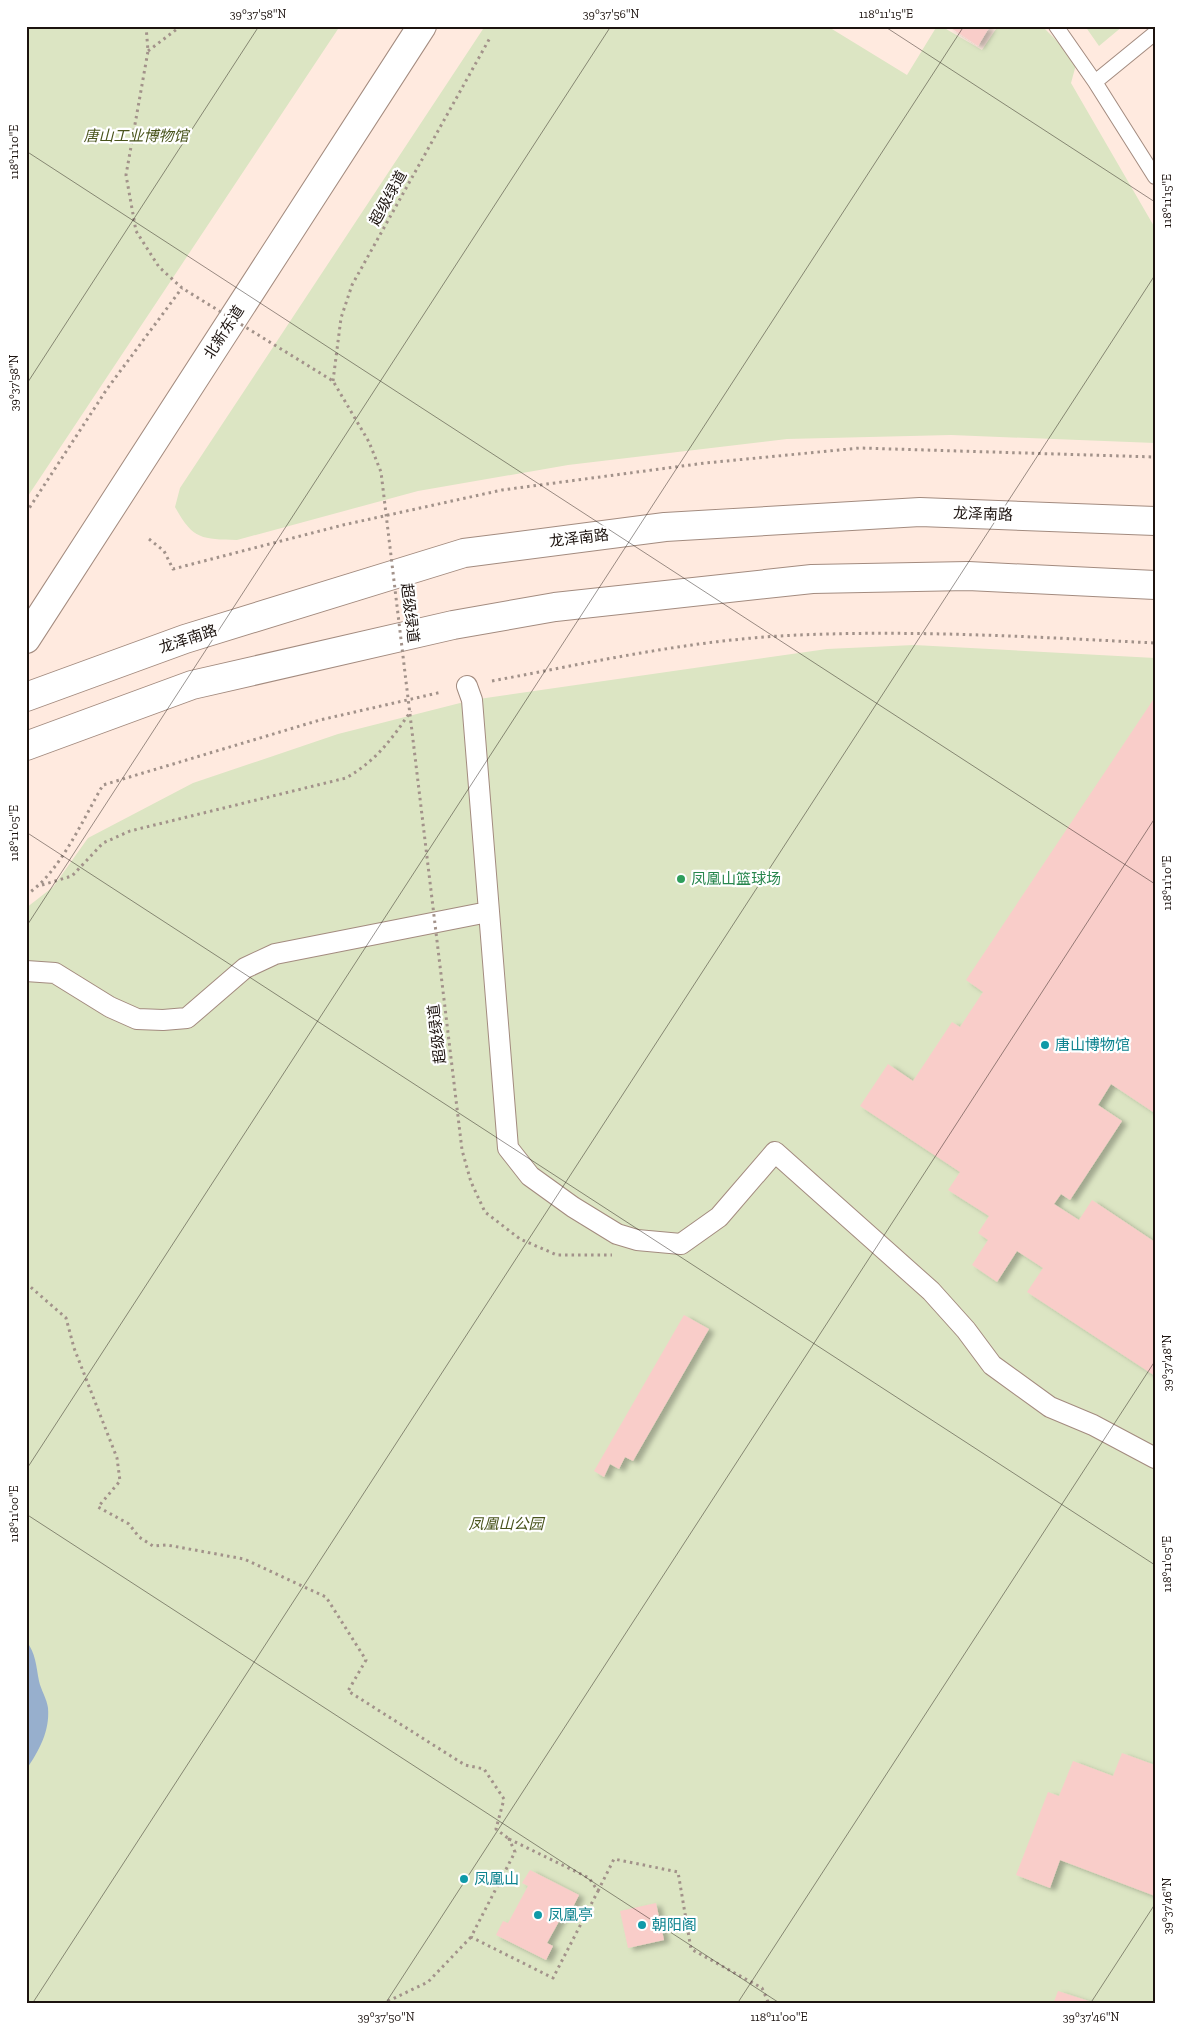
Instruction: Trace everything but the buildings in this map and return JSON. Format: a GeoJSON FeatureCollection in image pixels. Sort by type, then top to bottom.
{"type":"FeatureCollection","features":[{"type":"Feature","properties":{"kind":"main road","name":"北新东道"},"geometry":{"type":"LineString","coordinates":[[26,639],[422,26]]}},
{"type":"Feature","properties":{"kind":"main road","name":"龙泽南路"},"geometry":{"type":"LineString","coordinates":[[26,696],[185,639],[464,553],[665,527],[920,512],[1155,521]]}},
{"type":"Feature","properties":{"kind":"main road"},"geometry":{"type":"LineString","coordinates":[[26,746],[192,685],[452,625],[555,607],[812,579],[968,576],[1155,585]]}},
{"type":"Feature","properties":{"kind":"street"},"geometry":{"type":"LineString","coordinates":[[467,686],[472,700],[508,1148],[530,1176],[572,1207],[617,1234],[637,1240],[681,1244],[719,1217],[775,1152],[931,1291],[966,1330],[992,1365],[1050,1407],[1093,1425],[1155,1458]]}},
{"type":"Feature","properties":{"kind":"street"},"geometry":{"type":"LineString","coordinates":[[26,971],[56,973],[110,1008],[137,1019],[187,1018],[245,968],[275,954],[488,912]]}},
{"type":"Feature","properties":{"kind":"lane"},"geometry":{"type":"LineString","coordinates":[[1056,26],[1095,82],[1155,177]]}},
{"type":"Feature","properties":{"kind":"lane"},"geometry":{"type":"LineString","coordinates":[[1095,82],[1155,33]]}},
{"type":"Feature","properties":{"kind":"path","name":"超级绿道"},"geometry":{"type":"LineString","coordinates":[[146,26],[148,51],[126,175],[136,231],[158,267],[182,288],[333,380],[369,442],[381,472],[462,1150],[471,1182],[485,1212],[520,1239],[556,1255],[612,1254]]}},
{"type":"Feature","properties":{"kind":"path"},"geometry":{"type":"LineString","coordinates":[[148,51],[181,26]]}},
{"type":"Feature","properties":{"kind":"path","name":"超级绿道"},"geometry":{"type":"LineString","coordinates":[[333,380],[341,318],[352,285],[491,36]]}},
{"type":"Feature","properties":{"kind":"path"},"geometry":{"type":"LineString","coordinates":[[26,512],[107,389],[182,288]]}},
{"type":"Feature","properties":{"kind":"path"},"geometry":{"type":"LineString","coordinates":[[149,540],[164,551],[173,570],[343,525],[502,490],[705,463],[860,448],[1155,457]]}},
{"type":"Feature","properties":{"kind":"path"},"geometry":{"type":"LineString","coordinates":[[41,886],[69,845],[103,785],[320,720],[467,686],[668,648],[798,635],[957,633],[1155,644]]}},
{"type":"Feature","properties":{"kind":"path"},"geometry":{"type":"LineString","coordinates":[[26,895],[41,886],[72,876],[103,843],[130,831],[346,778],[368,765],[387,746],[411,711]]}},
{"type":"Feature","properties":{"kind":"path"},"geometry":{"type":"LineString","coordinates":[[26,1283],[66,1318],[74,1348],[117,1458],[120,1481],[98,1507],[129,1524],[139,1537],[153,1546],[167,1545],[244,1559],[326,1596],[366,1660],[348,1691],[465,1765],[484,1769],[504,1799],[496,1829],[509,1839],[589,1878],[598,1891]]}},
{"type":"Feature","properties":{"kind":"path"},"geometry":{"type":"LineString","coordinates":[[382,2004],[428,1982],[471,1937],[515,1852],[509,1839]]}},
{"type":"Feature","properties":{"kind":"path"},"geometry":{"type":"LineString","coordinates":[[471,1937],[553,1978],[614,1859],[678,1872],[691,1949],[762,1988],[769,2004]]}},
{"type":"Feature","properties":{"kind":"green space","name":"唐山工业博物馆"},"geometry":{"type":"Polygon","coordinates":[[[26,26],[340,26],[26,499],[26,26]]]}},
{"type":"Feature","properties":{"kind":"green space"},"geometry":{"type":"Polygon","coordinates":[[[485,26],[827,26],[907,75],[937,26],[941,26],[982,50],[998,26],[1042,26],[1077,61],[1071,83],[1155,228],[1155,443],[951,435],[787,439],[568,465],[418,491],[237,540],[207,538],[193,532],[181,518],[175,507],[180,488],[485,26]]]}},
{"type":"Feature","properties":{"kind":"green space"},"geometry":{"type":"Polygon","coordinates":[[[1085,26],[1123,26],[1099,46],[1085,26]]]}},
{"type":"Feature","properties":{"kind":"green space","name":"凤凰山公园"},"geometry":{"type":"Polygon","coordinates":[[[914,645],[1155,658],[1155,2004],[26,2004],[26,908],[53,887],[88,838],[193,783],[338,734],[472,700],[827,649],[914,645]]]}},
{"type":"Feature","properties":{"kind":"water"},"geometry":{"type":"Polygon","coordinates":[[[26,1641],[34,1655],[40,1684],[48,1708],[48,1716],[43,1740],[26,1770],[26,1641]]]}},
{"type":"Feature","properties":{"kind":"place","name":"凤凰山篮球场"},"geometry":{"type":"Point","coordinates":[681,879]}},
{"type":"Feature","properties":{"kind":"place","name":"唐山博物馆"},"geometry":{"type":"Point","coordinates":[1045,1045]}},
{"type":"Feature","properties":{"kind":"place","name":"凤凰山"},"geometry":{"type":"Point","coordinates":[464,1879]}},
{"type":"Feature","properties":{"kind":"place","name":"凤凰亭"},"geometry":{"type":"Point","coordinates":[538,1915]}},
{"type":"Feature","properties":{"kind":"place","name":"朝阳阁"},"geometry":{"type":"Point","coordinates":[642,1925]}}]}
